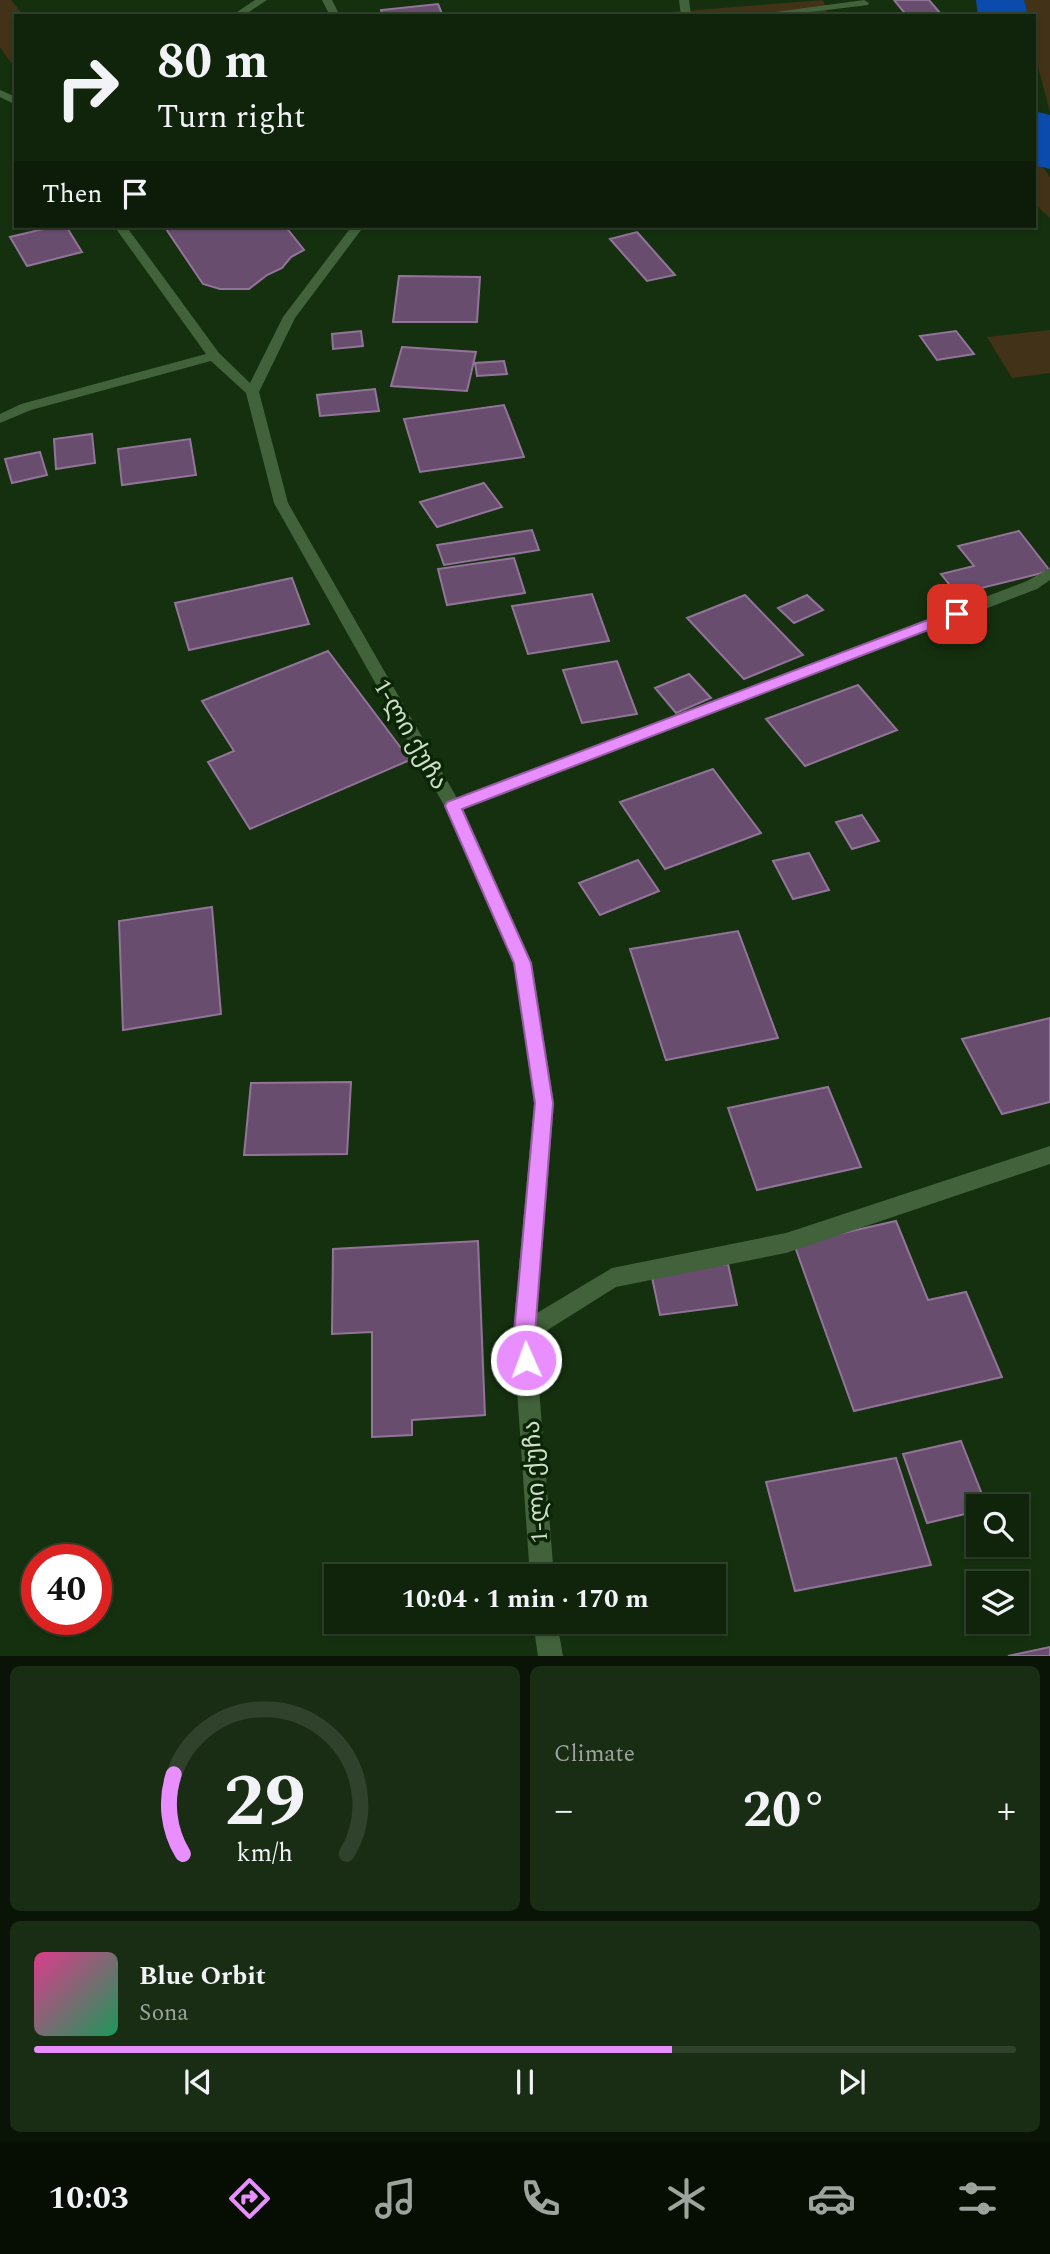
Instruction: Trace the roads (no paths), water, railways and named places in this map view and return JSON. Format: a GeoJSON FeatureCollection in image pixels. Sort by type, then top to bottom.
{"type":"FeatureCollection","features":[{"type":"Feature","properties":{"kind":"street"},"geometry":{"type":"LineString","coordinates":[[239,14],[262,0]]}},
{"type":"Feature","properties":{"kind":"street"},"geometry":{"type":"LineString","coordinates":[[767,14],[863,3]]}},
{"type":"Feature","properties":{"kind":"street"},"geometry":{"type":"LineString","coordinates":[[121,228],[214,356],[252,392],[289,317],[356,228]]}},
{"type":"Feature","properties":{"kind":"street"},"geometry":{"type":"LineString","coordinates":[[0,419],[26,407],[214,356]]}},
{"type":"Feature","properties":{"kind":"street","name":"1-ლი ქუჩა"},"geometry":{"type":"LineString","coordinates":[[252,392],[281,503],[453,806],[523,963],[544,1103],[524,1333],[541,1564]]}},
{"type":"Feature","properties":{"kind":"street"},"geometry":{"type":"LineString","coordinates":[[453,806],[1032,585],[1050,573]]}},
{"type":"Feature","properties":{"kind":"street"},"geometry":{"type":"LineString","coordinates":[[1032,585],[1050,587]]}},
{"type":"Feature","properties":{"kind":"street"},"geometry":{"type":"LineString","coordinates":[[524,1333],[612,1279],[786,1243],[1050,1155]]}},
{"type":"Feature","properties":{"kind":"street"},"geometry":{"type":"LineString","coordinates":[[547,1634],[551,1656]]}},
{"type":"Feature","properties":{"kind":"waterway"},"geometry":{"type":"LineString","coordinates":[[1000,0],[1003,14]]}},
{"type":"Feature","properties":{"kind":"waterway"},"geometry":{"type":"LineString","coordinates":[[1036,130],[1050,152]]}}]}
